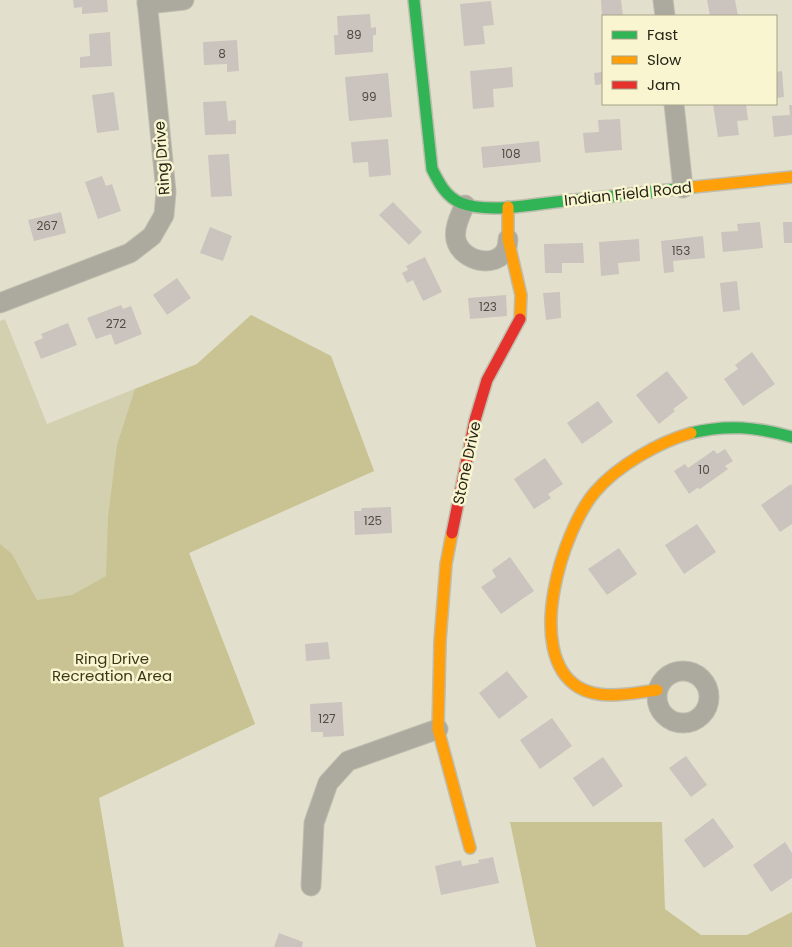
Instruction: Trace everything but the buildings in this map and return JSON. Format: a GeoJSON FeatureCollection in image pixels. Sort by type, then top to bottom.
{"type":"FeatureCollection","features":[{"type":"Feature","properties":{"kind":"street"},"geometry":{"type":"LineString","coordinates":[[147,2],[184,0]]}},
{"type":"Feature","properties":{"kind":"street","name":"Indian Field Road"},"geometry":{"type":"LineString","coordinates":[[414,0],[432,169],[443,191],[465,205],[480,208],[508,207],[792,176]]}},
{"type":"Feature","properties":{"kind":"street"},"geometry":{"type":"LineString","coordinates":[[663,0],[665,15]]}},
{"type":"Feature","properties":{"kind":"street","name":"Ring Drive"},"geometry":{"type":"LineString","coordinates":[[0,303],[130,253],[152,236],[164,215],[166,192],[147,2]]}},
{"type":"Feature","properties":{"kind":"street"},"geometry":{"type":"LineString","coordinates":[[674,105],[683,188]]}},
{"type":"Feature","properties":{"kind":"street"},"geometry":{"type":"LineString","coordinates":[[465,205],[456,229],[456,243],[464,253],[475,260],[484,261],[497,258],[506,251],[508,239]]}},
{"type":"Feature","properties":{"kind":"street","name":"Stone Drive"},"geometry":{"type":"LineString","coordinates":[[470,848],[438,729],[440,641],[446,564],[462,482],[484,388],[512,336],[521,310],[520,286],[508,239],[508,207]]}},
{"type":"Feature","properties":{"kind":"street"},"geometry":{"type":"LineString","coordinates":[[657,690],[627,693],[595,692],[580,688],[567,678],[559,666],[552,641],[552,608],[559,569],[566,546],[574,530],[594,494],[610,479],[642,455],[665,442],[688,433],[733,425],[773,430],[792,437]]}},
{"type":"Feature","properties":{"kind":"street"},"geometry":{"type":"LineString","coordinates":[[311,886],[314,822],[328,783],[348,761],[438,729]]}},
{"type":"Feature","properties":{"kind":"green space","name":"Ring Drive Recreation Area"},"geometry":{"type":"Polygon","coordinates":[[[251,315],[331,356],[374,471],[189,553],[255,724],[20,835],[0,835],[0,321],[5,319],[47,424],[197,364],[251,315]]]}},
{"type":"Feature","properties":{"kind":"green space","name":"Ring Drive Recreation Area"},"geometry":{"type":"Polygon","coordinates":[[[251,315],[331,356],[374,471],[189,553],[255,724],[99,798],[124,947],[0,947],[0,544],[12,554],[37,600],[72,595],[106,576],[108,517],[117,445],[135,389],[197,364],[251,315]]]}},
{"type":"Feature","properties":{"kind":"green space"},"geometry":{"type":"Polygon","coordinates":[[[510,822],[662,822],[665,909],[701,935],[747,935],[792,912],[792,947],[536,947],[510,822]]]}},
{"type":"Feature","properties":{"kind":"traffic: fast"},"geometry":{"type":"LineString","coordinates":[[414,0],[432,169],[451,197],[461,203],[472,206],[498,208],[694,187]]}},
{"type":"Feature","properties":{"kind":"traffic: fast"},"geometry":{"type":"LineString","coordinates":[[691,433],[717,428],[742,428],[792,437]]}},
{"type":"Feature","properties":{"kind":"traffic: slow"},"geometry":{"type":"LineString","coordinates":[[694,187],[792,177]]}},
{"type":"Feature","properties":{"kind":"traffic: slow"},"geometry":{"type":"LineString","coordinates":[[508,207],[508,239],[521,295],[520,319]]}},
{"type":"Feature","properties":{"kind":"traffic: slow"},"geometry":{"type":"LineString","coordinates":[[657,690],[607,695],[597,694],[578,687],[562,670],[553,648],[551,621],[554,591],[561,562],[571,534],[595,492],[604,482],[639,456],[666,442],[691,433]]}},
{"type":"Feature","properties":{"kind":"traffic: slow"},"geometry":{"type":"LineString","coordinates":[[452,533],[446,564],[440,641],[438,729],[470,848]]}},
{"type":"Feature","properties":{"kind":"traffic: jam"},"geometry":{"type":"LineString","coordinates":[[452,533],[475,420],[487,380],[520,319]]}}]}
